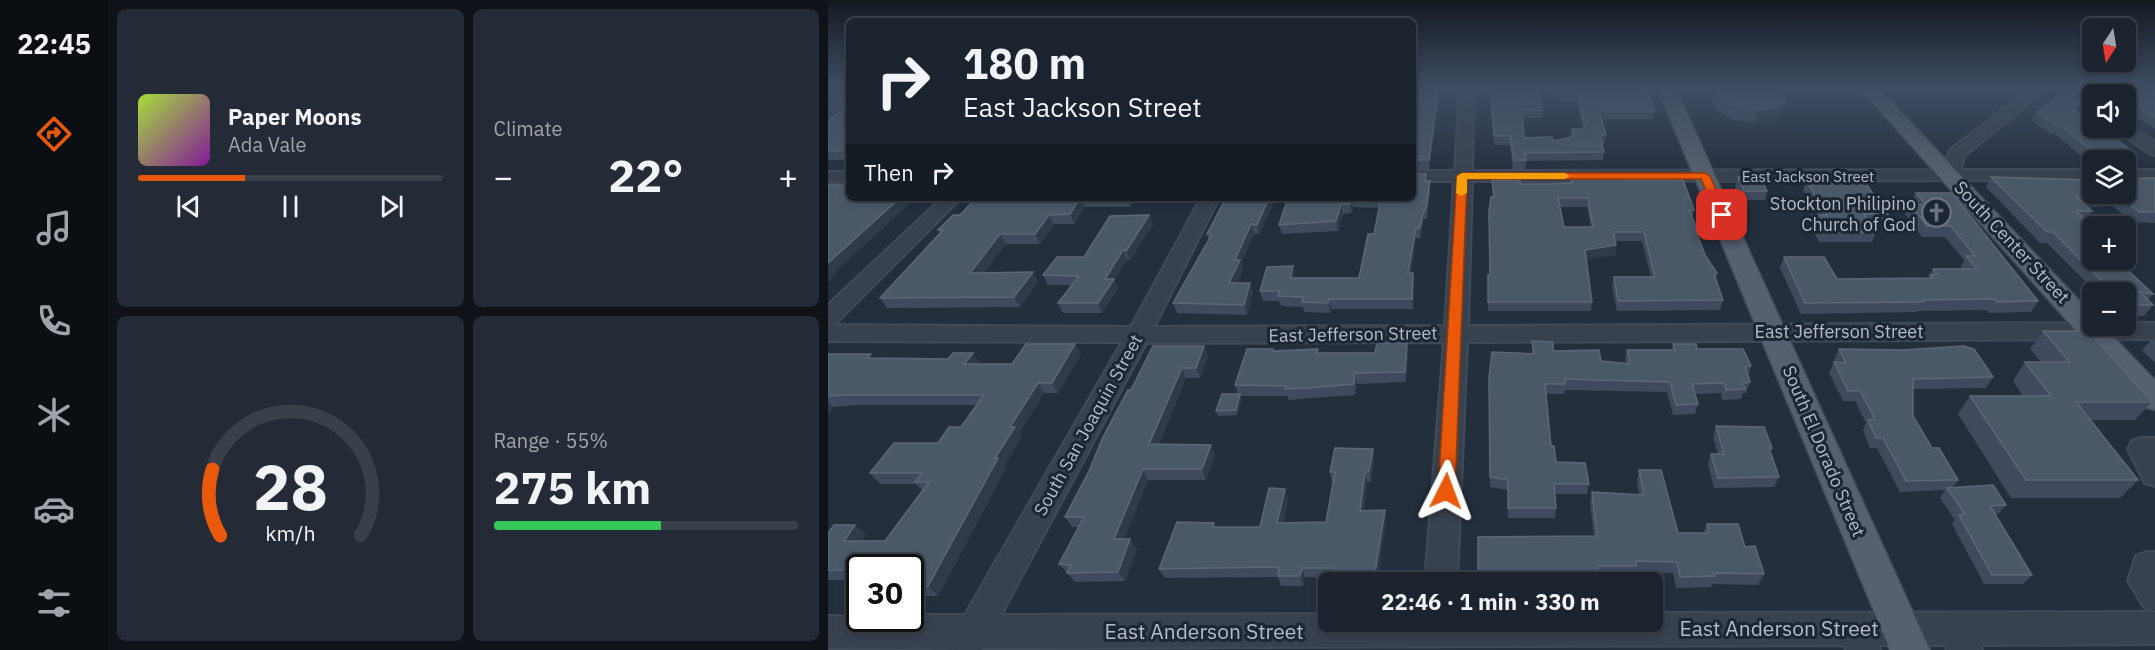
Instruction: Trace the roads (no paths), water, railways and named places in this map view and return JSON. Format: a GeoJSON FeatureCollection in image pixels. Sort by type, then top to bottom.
{"type":"FeatureCollection","features":[{"type":"Feature","properties":{"kind":"main road","name":"South El Dorado Street"},"geometry":{"type":"LineString","coordinates":[[1679,117],[1905,639]]}},
{"type":"Feature","properties":{"kind":"main road","name":"South Center Street"},"geometry":{"type":"LineString","coordinates":[[1896,117],[2082,318]]}},
{"type":"Feature","properties":{"kind":"main road","name":"South Center Street"},"geometry":{"type":"LineString","coordinates":[[2098,336],[2155,399]]}},
{"type":"Feature","properties":{"kind":"street"},"geometry":{"type":"LineString","coordinates":[[1442,572],[1456,332],[1465,117]]}},
{"type":"Feature","properties":{"kind":"street"},"geometry":{"type":"LineString","coordinates":[[1951,175],[1956,154],[2003,117]]}},
{"type":"Feature","properties":{"kind":"street"},"geometry":{"type":"LineString","coordinates":[[2136,137],[2155,150]]}},
{"type":"Feature","properties":{"kind":"street","name":"East Jackson Street"},"geometry":{"type":"LineString","coordinates":[[1416,176],[2082,175]]}},
{"type":"Feature","properties":{"kind":"street"},"geometry":{"type":"LineString","coordinates":[[2136,175],[2155,175]]}},
{"type":"Feature","properties":{"kind":"street"},"geometry":{"type":"LineString","coordinates":[[828,177],[846,177]]}},
{"type":"Feature","properties":{"kind":"street"},"geometry":{"type":"LineString","coordinates":[[828,318],[949,201]]}},
{"type":"Feature","properties":{"kind":"street","name":"South San Joaquin Street"},"geometry":{"type":"LineString","coordinates":[[969,641],[1137,337],[1208,201]]}},
{"type":"Feature","properties":{"kind":"street","name":"East Jefferson Street"},"geometry":{"type":"LineString","coordinates":[[828,333],[1137,337],[1456,332],[2082,331]]}},
{"type":"Feature","properties":{"kind":"street","name":"East Jefferson Street"},"geometry":{"type":"LineString","coordinates":[[2136,331],[2155,331]]}},
{"type":"Feature","properties":{"kind":"street"},"geometry":{"type":"LineString","coordinates":[[2155,449],[2141,448],[2155,475]]}},
{"type":"Feature","properties":{"kind":"street"},"geometry":{"type":"LineString","coordinates":[[2155,566],[2146,566],[2144,581],[2155,596]]}},
{"type":"Feature","properties":{"kind":"street","name":"East Anderson Street"},"geometry":{"type":"LineString","coordinates":[[828,632],[969,641],[1438,633],[1960,639],[2155,628]]}},
{"type":"Feature","properties":{"kind":"place","name":"Stockton Philipino Church of God"},"geometry":{"type":"Point","coordinates":[1937,213]}}]}
